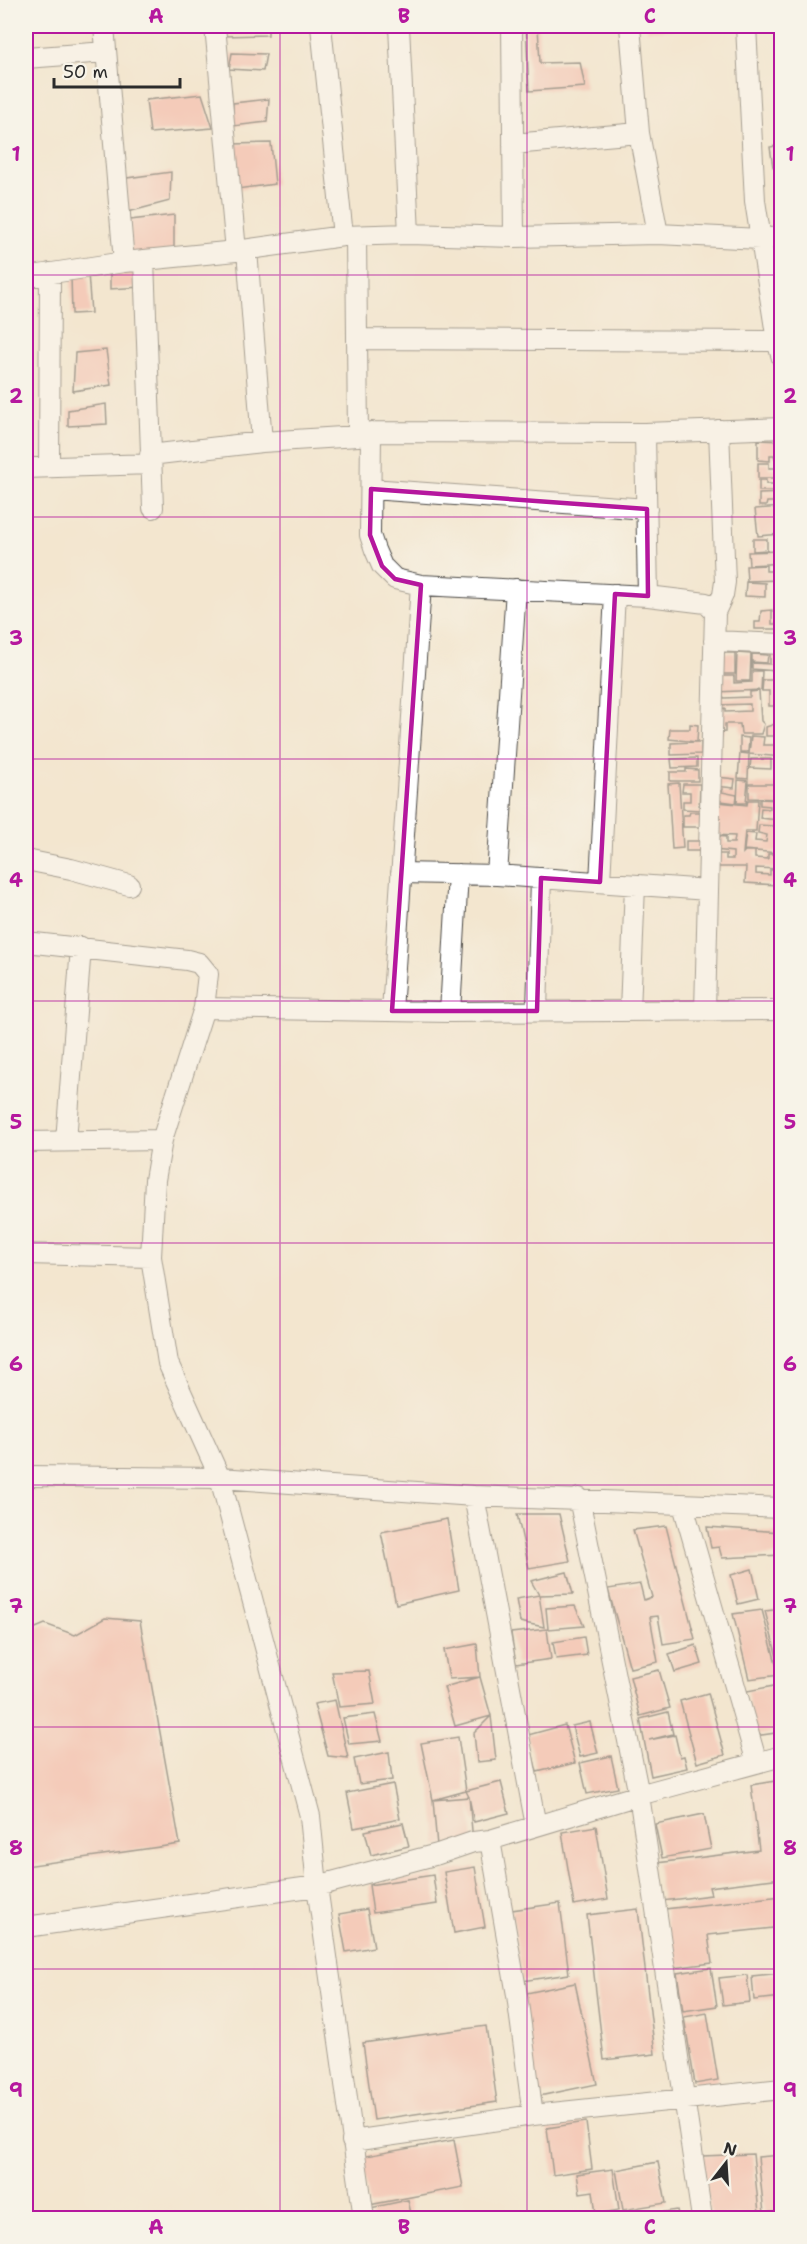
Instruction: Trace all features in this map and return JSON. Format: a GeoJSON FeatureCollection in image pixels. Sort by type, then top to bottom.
{"type":"FeatureCollection","features":[{"type":"Feature","properties":{"kind":"street"},"geometry":{"type":"LineString","coordinates":[[104,26],[124,262]]}},
{"type":"Feature","properties":{"kind":"street"},"geometry":{"type":"LineString","coordinates":[[215,26],[262,442]]}},
{"type":"Feature","properties":{"kind":"street"},"geometry":{"type":"LineString","coordinates":[[321,26],[350,236],[371,489],[370,535],[382,566],[395,579],[421,585],[648,596],[706,603],[715,612]]}},
{"type":"Feature","properties":{"kind":"street"},"geometry":{"type":"LineString","coordinates":[[399,26],[409,234]]}},
{"type":"Feature","properties":{"kind":"street"},"geometry":{"type":"LineString","coordinates":[[512,26],[514,237]]}},
{"type":"Feature","properties":{"kind":"street"},"geometry":{"type":"LineString","coordinates":[[630,26],[639,133],[658,234]]}},
{"type":"Feature","properties":{"kind":"street"},"geometry":{"type":"LineString","coordinates":[[357,339],[780,351],[754,201],[746,26]]}},
{"type":"Feature","properties":{"kind":"street"},"geometry":{"type":"LineString","coordinates":[[26,58],[106,52]]}},
{"type":"Feature","properties":{"kind":"street"},"geometry":{"type":"LineString","coordinates":[[513,144],[639,133]]}},
{"type":"Feature","properties":{"kind":"street"},"geometry":{"type":"LineString","coordinates":[[26,277],[124,262],[350,236],[409,234],[514,237],[658,234],[760,239],[782,237]]}},
{"type":"Feature","properties":{"kind":"street"},"geometry":{"type":"LineString","coordinates":[[144,260],[153,508]]}},
{"type":"Feature","properties":{"kind":"street"},"geometry":{"type":"LineString","coordinates":[[49,467],[50,273]]}},
{"type":"Feature","properties":{"kind":"street"},"geometry":{"type":"LineString","coordinates":[[26,468],[151,459],[262,442],[365,434],[645,433],[782,428]]}},
{"type":"Feature","properties":{"kind":"street"},"geometry":{"type":"LineString","coordinates":[[705,1011],[715,612],[723,595],[725,582],[719,430]]}},
{"type":"Feature","properties":{"kind":"street"},"geometry":{"type":"LineString","coordinates":[[645,433],[648,596]]}},
{"type":"Feature","properties":{"kind":"street"},"geometry":{"type":"LineString","coordinates":[[371,489],[647,509]]}},
{"type":"Feature","properties":{"kind":"street"},"geometry":{"type":"LineString","coordinates":[[392,1011],[421,585]]}},
{"type":"Feature","properties":{"kind":"street"},"geometry":{"type":"LineString","coordinates":[[497,875],[516,589]]}},
{"type":"Feature","properties":{"kind":"street"},"geometry":{"type":"LineString","coordinates":[[600,882],[615,594]]}},
{"type":"Feature","properties":{"kind":"street"},"geometry":{"type":"LineString","coordinates":[[714,640],[782,644]]}},
{"type":"Feature","properties":{"kind":"street"},"geometry":{"type":"LineString","coordinates":[[26,860],[71,869],[129,885]]}},
{"type":"Feature","properties":{"kind":"street"},"geometry":{"type":"LineString","coordinates":[[401,873],[497,875],[708,890]]}},
{"type":"Feature","properties":{"kind":"street"},"geometry":{"type":"LineString","coordinates":[[450,1012],[458,874]]}},
{"type":"Feature","properties":{"kind":"street"},"geometry":{"type":"LineString","coordinates":[[537,1011],[541,878]]}},
{"type":"Feature","properties":{"kind":"street"},"geometry":{"type":"LineString","coordinates":[[630,1011],[635,885]]}},
{"type":"Feature","properties":{"kind":"street"},"geometry":{"type":"LineString","coordinates":[[26,942],[199,963],[208,974],[204,1008],[162,1140],[155,1180],[151,1257],[168,1363],[220,1478],[310,1816],[317,1886],[364,2218]]}},
{"type":"Feature","properties":{"kind":"street"},"geometry":{"type":"LineString","coordinates":[[66,1141],[81,947]]}},
{"type":"Feature","properties":{"kind":"street"},"geometry":{"type":"LineString","coordinates":[[204,1008],[450,1012],[782,1010]]}},
{"type":"Feature","properties":{"kind":"street"},"geometry":{"type":"LineString","coordinates":[[26,1142],[162,1140]]}},
{"type":"Feature","properties":{"kind":"street"},"geometry":{"type":"LineString","coordinates":[[26,1254],[151,1257]]}},
{"type":"Feature","properties":{"kind":"street"},"geometry":{"type":"LineString","coordinates":[[26,1476],[220,1478],[474,1496],[579,1498],[682,1505],[782,1508]]}},
{"type":"Feature","properties":{"kind":"street"},"geometry":{"type":"LineString","coordinates":[[474,1496],[536,1826]]}},
{"type":"Feature","properties":{"kind":"street"},"geometry":{"type":"LineString","coordinates":[[579,1498],[639,1795],[702,2218]]}},
{"type":"Feature","properties":{"kind":"street"},"geometry":{"type":"LineString","coordinates":[[682,1505],[757,1763]]}},
{"type":"Feature","properties":{"kind":"street"},"geometry":{"type":"LineString","coordinates":[[26,1927],[317,1886],[438,1854],[473,1842],[490,1840],[639,1795],[782,1756]]}},
{"type":"Feature","properties":{"kind":"street"},"geometry":{"type":"LineString","coordinates":[[490,1840],[517,1995],[533,2115]]}},
{"type":"Feature","properties":{"kind":"street"},"geometry":{"type":"LineString","coordinates":[[352,2141],[533,2115],[684,2097],[782,2089]]}},
{"type":"Feature","properties":{"kind":"highlighted area"},"geometry":{"type":"Polygon","coordinates":[[[371,489],[647,509],[648,596],[615,594],[600,882],[541,878],[537,1011],[392,1011],[421,585],[395,579],[382,566],[370,535],[371,489]]]}},
{"type":"Feature","properties":{"kind":"building"},"geometry":{"type":"Polygon","coordinates":[[[226,26],[268,26],[268,35],[224,36],[226,26]]]}},
{"type":"Feature","properties":{"kind":"building"},"geometry":{"type":"Polygon","coordinates":[[[526,26],[538,26],[540,63],[580,62],[585,87],[529,91],[526,26]]]}},
{"type":"Feature","properties":{"kind":"building"},"geometry":{"type":"Polygon","coordinates":[[[648,26],[689,26],[689,28],[647,31],[648,26]]]}},
{"type":"Feature","properties":{"kind":"building"},"geometry":{"type":"Polygon","coordinates":[[[232,53],[266,54],[263,71],[229,69],[232,53]]]}},
{"type":"Feature","properties":{"kind":"building"},"geometry":{"type":"Polygon","coordinates":[[[202,94],[213,128],[150,133],[146,100],[202,94]]]}},
{"type":"Feature","properties":{"kind":"building"},"geometry":{"type":"Polygon","coordinates":[[[269,99],[267,122],[233,126],[233,103],[269,99]]]}},
{"type":"Feature","properties":{"kind":"building"},"geometry":{"type":"Polygon","coordinates":[[[271,143],[275,184],[237,189],[231,144],[271,143]]]}},
{"type":"Feature","properties":{"kind":"building"},"geometry":{"type":"Polygon","coordinates":[[[782,145],[782,166],[773,167],[770,147],[782,145]]]}},
{"type":"Feature","properties":{"kind":"building"},"geometry":{"type":"Polygon","coordinates":[[[171,172],[170,201],[128,212],[127,178],[171,172]]]}},
{"type":"Feature","properties":{"kind":"building"},"geometry":{"type":"Polygon","coordinates":[[[174,215],[174,250],[131,256],[130,220],[174,215]]]}},
{"type":"Feature","properties":{"kind":"building"},"geometry":{"type":"Polygon","coordinates":[[[141,265],[141,287],[110,289],[110,268],[141,265]]]}},
{"type":"Feature","properties":{"kind":"building"},"geometry":{"type":"Polygon","coordinates":[[[88,273],[91,313],[72,314],[71,275],[88,273]]]}},
{"type":"Feature","properties":{"kind":"building"},"geometry":{"type":"Polygon","coordinates":[[[106,350],[111,385],[73,391],[75,353],[106,350]]]}},
{"type":"Feature","properties":{"kind":"building"},"geometry":{"type":"Polygon","coordinates":[[[106,404],[107,424],[68,426],[68,410],[106,404]]]}},
{"type":"Feature","properties":{"kind":"building"},"geometry":{"type":"Polygon","coordinates":[[[758,440],[782,441],[782,458],[770,455],[770,461],[758,460],[758,440]]]}},
{"type":"Feature","properties":{"kind":"building"},"geometry":{"type":"Polygon","coordinates":[[[758,463],[769,463],[769,468],[778,468],[778,463],[782,463],[782,478],[758,478],[758,463]]]}},
{"type":"Feature","properties":{"kind":"building"},"geometry":{"type":"Polygon","coordinates":[[[759,480],[766,480],[766,484],[782,484],[782,491],[759,491],[759,480]]]}},
{"type":"Feature","properties":{"kind":"building"},"geometry":{"type":"Polygon","coordinates":[[[782,493],[782,506],[776,506],[775,502],[767,502],[766,506],[759,506],[759,494],[782,493]]]}},
{"type":"Feature","properties":{"kind":"building"},"geometry":{"type":"Polygon","coordinates":[[[782,507],[782,534],[758,536],[755,509],[782,507]]]}},
{"type":"Feature","properties":{"kind":"building"},"geometry":{"type":"Polygon","coordinates":[[[753,539],[767,539],[767,550],[753,551],[753,539]]]}},
{"type":"Feature","properties":{"kind":"building"},"geometry":{"type":"Polygon","coordinates":[[[782,551],[782,563],[749,565],[748,552],[782,551]]]}},
{"type":"Feature","properties":{"kind":"building"},"geometry":{"type":"Polygon","coordinates":[[[766,565],[766,571],[776,571],[775,566],[782,565],[782,580],[747,581],[746,566],[766,565]]]}},
{"type":"Feature","properties":{"kind":"building"},"geometry":{"type":"Polygon","coordinates":[[[746,582],[765,583],[765,597],[745,596],[746,582]]]}},
{"type":"Feature","properties":{"kind":"building"},"geometry":{"type":"Polygon","coordinates":[[[772,610],[772,624],[782,624],[782,629],[755,629],[755,622],[760,622],[761,611],[772,610]]]}},
{"type":"Feature","properties":{"kind":"building"},"geometry":{"type":"Polygon","coordinates":[[[718,653],[735,653],[735,674],[717,674],[718,653]]]}},
{"type":"Feature","properties":{"kind":"building"},"geometry":{"type":"Polygon","coordinates":[[[737,653],[751,654],[750,681],[736,681],[737,653]]]}},
{"type":"Feature","properties":{"kind":"building"},"geometry":{"type":"Polygon","coordinates":[[[770,653],[778,654],[777,671],[752,669],[752,663],[770,664],[770,653]]]}},
{"type":"Feature","properties":{"kind":"building"},"geometry":{"type":"Polygon","coordinates":[[[752,654],[768,655],[767,663],[752,662],[752,654]]]}},
{"type":"Feature","properties":{"kind":"building"},"geometry":{"type":"Polygon","coordinates":[[[752,671],[762,671],[761,690],[716,692],[716,676],[734,676],[734,683],[752,682],[752,671]]]}},
{"type":"Feature","properties":{"kind":"building"},"geometry":{"type":"Polygon","coordinates":[[[777,675],[782,675],[782,736],[766,736],[766,727],[775,724],[777,718],[775,706],[769,706],[769,691],[762,691],[763,680],[777,680],[777,675]]]}},
{"type":"Feature","properties":{"kind":"building"},"geometry":{"type":"Polygon","coordinates":[[[759,691],[761,721],[764,724],[761,734],[741,734],[740,724],[725,724],[725,732],[716,733],[715,709],[725,708],[725,712],[750,711],[750,704],[717,705],[716,695],[723,695],[724,698],[750,697],[750,692],[759,691]]]}},
{"type":"Feature","properties":{"kind":"building"},"geometry":{"type":"Polygon","coordinates":[[[690,724],[698,725],[697,742],[669,739],[670,729],[690,729],[690,724]]]}},
{"type":"Feature","properties":{"kind":"building"},"geometry":{"type":"Polygon","coordinates":[[[751,736],[764,737],[763,745],[775,745],[775,739],[782,740],[782,757],[749,754],[751,736]]]}},
{"type":"Feature","properties":{"kind":"building"},"geometry":{"type":"Polygon","coordinates":[[[740,737],[749,738],[748,752],[740,752],[740,737]]]}},
{"type":"Feature","properties":{"kind":"building"},"geometry":{"type":"Polygon","coordinates":[[[701,742],[701,754],[671,755],[671,743],[701,742]]]}},
{"type":"Feature","properties":{"kind":"building"},"geometry":{"type":"Polygon","coordinates":[[[740,753],[749,754],[748,779],[738,778],[740,753]]]}},
{"type":"Feature","properties":{"kind":"building"},"geometry":{"type":"Polygon","coordinates":[[[697,758],[697,767],[672,768],[671,759],[697,758]]]}},
{"type":"Feature","properties":{"kind":"building"},"geometry":{"type":"Polygon","coordinates":[[[751,759],[771,759],[771,769],[750,768],[751,759]]]}},
{"type":"Feature","properties":{"kind":"building"},"geometry":{"type":"Polygon","coordinates":[[[686,769],[698,770],[698,781],[670,781],[670,772],[686,772],[686,769]]]}},
{"type":"Feature","properties":{"kind":"building"},"geometry":{"type":"Polygon","coordinates":[[[717,777],[735,779],[734,788],[715,786],[717,777]]]}},
{"type":"Feature","properties":{"kind":"building"},"geometry":{"type":"Polygon","coordinates":[[[738,780],[748,781],[746,803],[737,803],[738,780]]]}},
{"type":"Feature","properties":{"kind":"building"},"geometry":{"type":"Polygon","coordinates":[[[679,783],[683,848],[672,849],[668,784],[679,783]]]}},
{"type":"Feature","properties":{"kind":"building"},"geometry":{"type":"Polygon","coordinates":[[[683,784],[700,784],[699,810],[683,809],[683,801],[690,801],[690,792],[682,792],[683,784]]]}},
{"type":"Feature","properties":{"kind":"building"},"geometry":{"type":"Polygon","coordinates":[[[749,784],[780,784],[780,799],[749,798],[749,784]]]}},
{"type":"Feature","properties":{"kind":"building"},"geometry":{"type":"Polygon","coordinates":[[[716,788],[723,789],[722,792],[737,795],[736,803],[714,800],[716,788]]]}},
{"type":"Feature","properties":{"kind":"building"},"geometry":{"type":"Polygon","coordinates":[[[760,799],[780,800],[778,820],[760,818],[761,808],[770,809],[770,806],[760,805],[760,799]]]}},
{"type":"Feature","properties":{"kind":"building"},"geometry":{"type":"Polygon","coordinates":[[[748,800],[758,800],[756,831],[745,831],[743,853],[755,851],[755,858],[768,859],[768,854],[779,854],[778,869],[756,868],[756,874],[770,875],[770,870],[778,870],[777,885],[745,883],[746,867],[715,867],[716,854],[726,854],[726,859],[733,859],[733,852],[714,850],[715,836],[726,837],[726,843],[734,843],[735,836],[715,835],[717,802],[747,805],[748,800]]]}},
{"type":"Feature","properties":{"kind":"building"},"geometry":{"type":"Polygon","coordinates":[[[690,812],[701,812],[701,827],[683,827],[683,815],[689,815],[690,812]]]}},
{"type":"Feature","properties":{"kind":"building"},"geometry":{"type":"Polygon","coordinates":[[[774,821],[782,822],[779,853],[744,850],[746,833],[756,834],[755,841],[766,842],[767,835],[758,833],[759,825],[774,826],[774,821]]]}},
{"type":"Feature","properties":{"kind":"building"},"geometry":{"type":"Polygon","coordinates":[[[686,841],[700,841],[700,851],[686,851],[686,841]]]}},
{"type":"Feature","properties":{"kind":"building"},"geometry":{"type":"Polygon","coordinates":[[[517,1514],[559,1514],[570,1561],[529,1568],[517,1514]]]}},
{"type":"Feature","properties":{"kind":"building"},"geometry":{"type":"Polygon","coordinates":[[[447,1519],[459,1590],[396,1604],[381,1532],[447,1519]]]}},
{"type":"Feature","properties":{"kind":"building"},"geometry":{"type":"Polygon","coordinates":[[[666,1526],[695,1639],[663,1644],[658,1616],[650,1617],[658,1662],[630,1668],[608,1589],[640,1584],[644,1600],[652,1597],[633,1530],[666,1526]]]}},
{"type":"Feature","properties":{"kind":"building"},"geometry":{"type":"Polygon","coordinates":[[[707,1527],[782,1532],[782,1555],[722,1558],[719,1547],[711,1548],[707,1527]]]}},
{"type":"Feature","properties":{"kind":"building"},"geometry":{"type":"Polygon","coordinates":[[[752,1569],[759,1599],[738,1604],[731,1575],[752,1569]]]}},
{"type":"Feature","properties":{"kind":"building"},"geometry":{"type":"Polygon","coordinates":[[[567,1572],[573,1594],[539,1595],[531,1581],[567,1572]]]}},
{"type":"Feature","properties":{"kind":"building"},"geometry":{"type":"Polygon","coordinates":[[[539,1595],[544,1627],[520,1622],[516,1599],[539,1595]]]}},
{"type":"Feature","properties":{"kind":"building"},"geometry":{"type":"Polygon","coordinates":[[[575,1606],[584,1626],[548,1629],[546,1608],[575,1606]]]}},
{"type":"Feature","properties":{"kind":"building"},"geometry":{"type":"Polygon","coordinates":[[[782,1609],[782,1657],[777,1657],[765,1611],[782,1609]]]}},
{"type":"Feature","properties":{"kind":"building"},"geometry":{"type":"Polygon","coordinates":[[[762,1610],[779,1675],[749,1679],[733,1614],[762,1610]]]}},
{"type":"Feature","properties":{"kind":"building"},"geometry":{"type":"Polygon","coordinates":[[[105,1618],[140,1621],[180,1844],[26,1866],[26,1632],[45,1624],[75,1635],[105,1618]]]}},
{"type":"Feature","properties":{"kind":"building"},"geometry":{"type":"Polygon","coordinates":[[[547,1629],[551,1659],[516,1664],[511,1633],[547,1629]]]}},
{"type":"Feature","properties":{"kind":"building"},"geometry":{"type":"Polygon","coordinates":[[[584,1637],[587,1655],[556,1659],[553,1642],[584,1637]]]}},
{"type":"Feature","properties":{"kind":"building"},"geometry":{"type":"Polygon","coordinates":[[[477,1644],[480,1677],[449,1679],[444,1650],[477,1644]]]}},
{"type":"Feature","properties":{"kind":"building"},"geometry":{"type":"Polygon","coordinates":[[[696,1645],[702,1664],[675,1672],[669,1654],[696,1645]]]}},
{"type":"Feature","properties":{"kind":"building"},"geometry":{"type":"Polygon","coordinates":[[[659,1670],[670,1708],[640,1716],[630,1677],[659,1670]]]}},
{"type":"Feature","properties":{"kind":"building"},"geometry":{"type":"Polygon","coordinates":[[[369,1671],[375,1704],[339,1707],[332,1672],[369,1671]]]}},
{"type":"Feature","properties":{"kind":"building"},"geometry":{"type":"Polygon","coordinates":[[[480,1677],[491,1716],[455,1726],[444,1687],[480,1677]]]}},
{"type":"Feature","properties":{"kind":"building"},"geometry":{"type":"Polygon","coordinates":[[[774,1686],[782,1732],[755,1736],[747,1691],[774,1686]]]}},
{"type":"Feature","properties":{"kind":"building"},"geometry":{"type":"Polygon","coordinates":[[[708,1693],[725,1755],[697,1763],[680,1701],[708,1693]]]}},
{"type":"Feature","properties":{"kind":"building"},"geometry":{"type":"Polygon","coordinates":[[[335,1700],[348,1758],[328,1756],[314,1704],[335,1700]]]}},
{"type":"Feature","properties":{"kind":"building"},"geometry":{"type":"Polygon","coordinates":[[[668,1712],[673,1734],[649,1740],[675,1735],[680,1757],[684,1756],[687,1768],[651,1776],[640,1719],[668,1712]]]}},
{"type":"Feature","properties":{"kind":"building"},"geometry":{"type":"Polygon","coordinates":[[[375,1714],[382,1741],[349,1744],[343,1718],[375,1714]]]}},
{"type":"Feature","properties":{"kind":"building"},"geometry":{"type":"Polygon","coordinates":[[[491,1716],[496,1760],[477,1762],[474,1733],[491,1716]]]}},
{"type":"Feature","properties":{"kind":"building"},"geometry":{"type":"Polygon","coordinates":[[[590,1722],[598,1753],[580,1757],[572,1726],[590,1722]]]}},
{"type":"Feature","properties":{"kind":"building"},"geometry":{"type":"Polygon","coordinates":[[[565,1725],[575,1763],[537,1772],[528,1735],[565,1725]]]}},
{"type":"Feature","properties":{"kind":"building"},"geometry":{"type":"Polygon","coordinates":[[[458,1737],[466,1791],[433,1800],[421,1743],[458,1737]]]}},
{"type":"Feature","properties":{"kind":"building"},"geometry":{"type":"Polygon","coordinates":[[[389,1752],[392,1780],[359,1784],[354,1759],[389,1752]]]}},
{"type":"Feature","properties":{"kind":"building"},"geometry":{"type":"Polygon","coordinates":[[[611,1756],[618,1788],[587,1794],[580,1763],[611,1756]]]}},
{"type":"Feature","properties":{"kind":"building"},"geometry":{"type":"Polygon","coordinates":[[[782,1780],[782,1878],[709,1887],[711,1895],[662,1901],[657,1863],[759,1850],[751,1785],[782,1780]]]}},
{"type":"Feature","properties":{"kind":"building"},"geometry":{"type":"Polygon","coordinates":[[[501,1782],[509,1813],[474,1822],[466,1791],[501,1782]]]}},
{"type":"Feature","properties":{"kind":"building"},"geometry":{"type":"Polygon","coordinates":[[[393,1784],[400,1819],[354,1828],[347,1793],[393,1784]]]}},
{"type":"Feature","properties":{"kind":"building"},"geometry":{"type":"Polygon","coordinates":[[[469,1797],[473,1842],[437,1846],[433,1800],[469,1797]]]}},
{"type":"Feature","properties":{"kind":"building"},"geometry":{"type":"Polygon","coordinates":[[[704,1814],[711,1849],[662,1858],[655,1824],[704,1814]]]}},
{"type":"Feature","properties":{"kind":"building"},"geometry":{"type":"Polygon","coordinates":[[[403,1823],[409,1846],[371,1855],[365,1831],[403,1823]]]}},
{"type":"Feature","properties":{"kind":"building"},"geometry":{"type":"Polygon","coordinates":[[[596,1826],[608,1899],[574,1905],[562,1832],[596,1826]]]}},
{"type":"Feature","properties":{"kind":"building"},"geometry":{"type":"Polygon","coordinates":[[[475,1867],[485,1927],[454,1933],[444,1872],[475,1867]]]}},
{"type":"Feature","properties":{"kind":"building"},"geometry":{"type":"Polygon","coordinates":[[[433,1875],[437,1904],[373,1913],[369,1885],[433,1875]]]}},
{"type":"Feature","properties":{"kind":"building"},"geometry":{"type":"Polygon","coordinates":[[[782,1896],[782,1927],[708,1935],[712,1963],[672,1968],[665,1909],[782,1896]]]}},
{"type":"Feature","properties":{"kind":"building"},"geometry":{"type":"Polygon","coordinates":[[[560,1903],[569,1974],[522,1981],[512,1910],[560,1903]]]}},
{"type":"Feature","properties":{"kind":"building"},"geometry":{"type":"Polygon","coordinates":[[[367,1909],[374,1947],[346,1952],[339,1914],[367,1909]]]}},
{"type":"Feature","properties":{"kind":"building"},"geometry":{"type":"Polygon","coordinates":[[[638,1909],[655,2054],[604,2060],[587,1915],[638,1909]]]}},
{"type":"Feature","properties":{"kind":"building"},"geometry":{"type":"Polygon","coordinates":[[[711,1968],[717,2006],[683,2011],[677,1973],[711,1968]]]}},
{"type":"Feature","properties":{"kind":"building"},"geometry":{"type":"Polygon","coordinates":[[[782,1973],[782,1997],[754,2000],[752,1976],[782,1973]]]}},
{"type":"Feature","properties":{"kind":"building"},"geometry":{"type":"Polygon","coordinates":[[[747,1975],[750,2002],[723,2005],[719,1978],[747,1975]]]}},
{"type":"Feature","properties":{"kind":"building"},"geometry":{"type":"Polygon","coordinates":[[[575,1983],[597,2084],[539,2096],[517,1995],[575,1983]]]}},
{"type":"Feature","properties":{"kind":"building"},"geometry":{"type":"Polygon","coordinates":[[[707,2013],[718,2080],[695,2084],[684,2017],[707,2013]]]}},
{"type":"Feature","properties":{"kind":"building"},"geometry":{"type":"Polygon","coordinates":[[[486,2026],[497,2102],[374,2120],[363,2043],[486,2026]]]}},
{"type":"Feature","properties":{"kind":"building"},"geometry":{"type":"Polygon","coordinates":[[[586,2122],[592,2169],[553,2175],[547,2128],[586,2122]]]}},
{"type":"Feature","properties":{"kind":"building"},"geometry":{"type":"Polygon","coordinates":[[[454,2140],[463,2187],[369,2205],[360,2157],[454,2140]]]}},
{"type":"Feature","properties":{"kind":"building"},"geometry":{"type":"Polygon","coordinates":[[[753,2154],[759,2213],[711,2217],[702,2156],[753,2154]]]}},
{"type":"Feature","properties":{"kind":"building"},"geometry":{"type":"Polygon","coordinates":[[[782,2155],[782,2211],[764,2213],[758,2157],[782,2155]]]}},
{"type":"Feature","properties":{"kind":"building"},"geometry":{"type":"Polygon","coordinates":[[[658,2162],[666,2203],[623,2210],[616,2170],[658,2162]]]}},
{"type":"Feature","properties":{"kind":"building"},"geometry":{"type":"Polygon","coordinates":[[[613,2169],[619,2210],[596,2214],[593,2191],[580,2193],[577,2174],[613,2169]]]}},
{"type":"Feature","properties":{"kind":"building"},"geometry":{"type":"Polygon","coordinates":[[[408,2200],[412,2218],[372,2218],[370,2208],[408,2200]]]}},
{"type":"Feature","properties":{"kind":"building"},"geometry":{"type":"Polygon","coordinates":[[[677,2210],[679,2218],[632,2218],[632,2217],[677,2210]]]}}]}
